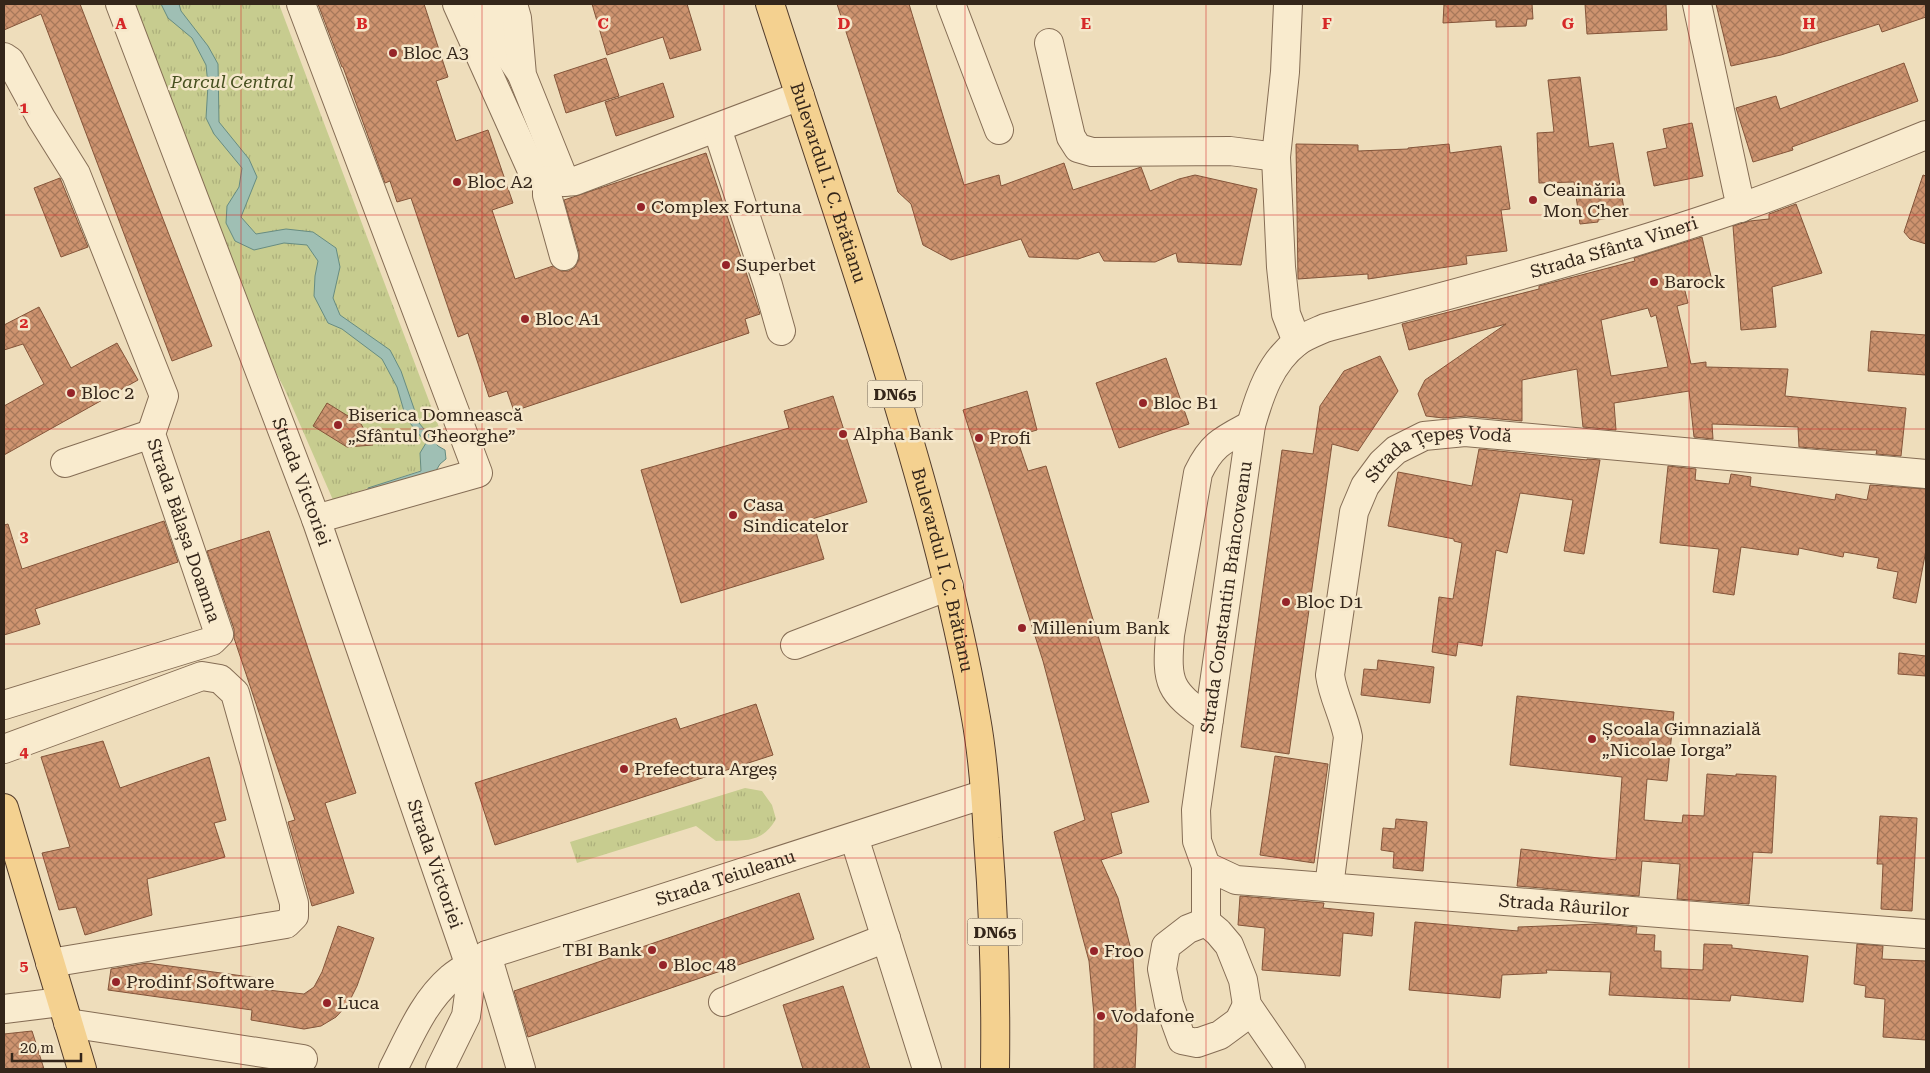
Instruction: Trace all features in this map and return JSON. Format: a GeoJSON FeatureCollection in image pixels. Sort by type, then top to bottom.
{"type":"FeatureCollection","features":[{"type":"Feature","properties":{"kind":"main road","name":"Bulevardul I. C. Brătianu"},"geometry":{"type":"LineString","coordinates":[[770,4],[873,322],[922,484],[949,586],[976,720],[985,794],[994,923],[994,1069]]}},
{"type":"Feature","properties":{"kind":"main road"},"geometry":{"type":"LineString","coordinates":[[4,808],[82,1069]]}},
{"type":"Feature","properties":{"kind":"street","name":"Strada Victoriei"},"geometry":{"type":"LineString","coordinates":[[120,4],[316,519],[478,961],[521,1069]]}},
{"type":"Feature","properties":{"kind":"street"},"geometry":{"type":"LineString","coordinates":[[300,4],[478,473],[316,519]]}},
{"type":"Feature","properties":{"kind":"street"},"geometry":{"type":"LineString","coordinates":[[457,4],[533,173],[556,181],[575,181],[800,96]]}},
{"type":"Feature","properties":{"kind":"street"},"geometry":{"type":"LineString","coordinates":[[485,4],[496,36],[522,75]]}},
{"type":"Feature","properties":{"kind":"street"},"geometry":{"type":"LineString","coordinates":[[512,4],[517,18],[522,75],[556,181],[547,196],[564,256]]}},
{"type":"Feature","properties":{"kind":"street"},"geometry":{"type":"LineString","coordinates":[[951,4],[999,130]]}},
{"type":"Feature","properties":{"kind":"street"},"geometry":{"type":"LineString","coordinates":[[1288,4],[1285,72],[1276,157],[1281,267],[1286,314],[1297,342]]}},
{"type":"Feature","properties":{"kind":"street"},"geometry":{"type":"LineString","coordinates":[[1697,4],[1740,208]]}},
{"type":"Feature","properties":{"kind":"street"},"geometry":{"type":"LineString","coordinates":[[1049,43],[1071,137],[1078,148],[1092,152],[1230,151],[1276,157]]}},
{"type":"Feature","properties":{"kind":"street","name":"Strada Bălașa Doamna"},"geometry":{"type":"LineString","coordinates":[[4,57],[10,62],[41,118],[76,174],[164,396],[151,434],[219,634],[212,641],[4,706]]}},
{"type":"Feature","properties":{"kind":"street"},"geometry":{"type":"LineString","coordinates":[[717,128],[781,331]]}},
{"type":"Feature","properties":{"kind":"street","name":"Strada Sfânta Vineri"},"geometry":{"type":"LineString","coordinates":[[1297,342],[1325,328],[1526,275],[1740,208],[1926,135]]}},
{"type":"Feature","properties":{"kind":"street","name":"Strada Constantin Brâncoveanu"},"geometry":{"type":"LineString","coordinates":[[1206,922],[1206,866],[1197,841],[1196,810],[1251,425],[1262,390],[1272,368],[1297,342]]}},
{"type":"Feature","properties":{"kind":"street"},"geometry":{"type":"LineString","coordinates":[[1209,719],[1185,702],[1171,684],[1168,662],[1170,635],[1198,473],[1206,456],[1218,444],[1251,425]]}},
{"type":"Feature","properties":{"kind":"street","name":"Strada Țepeș Vodă"},"geometry":{"type":"LineString","coordinates":[[1329,887],[1348,737],[1345,722],[1332,692],[1330,676],[1354,512],[1365,486],[1382,463],[1396,450],[1424,436],[1466,432],[1926,474]]}},
{"type":"Feature","properties":{"kind":"street"},"geometry":{"type":"LineString","coordinates":[[66,463],[151,434]]}},
{"type":"Feature","properties":{"kind":"street"},"geometry":{"type":"LineString","coordinates":[[795,644],[949,586]]}},
{"type":"Feature","properties":{"kind":"street"},"geometry":{"type":"LineString","coordinates":[[4,749],[202,676],[220,679],[235,693],[294,903],[294,916],[286,924],[50,963]]}},
{"type":"Feature","properties":{"kind":"street","name":"Strada Teiuleanu"},"geometry":{"type":"LineString","coordinates":[[393,1069],[420,1016],[433,997],[451,978],[478,961],[985,794]]}},
{"type":"Feature","properties":{"kind":"street"},"geometry":{"type":"LineString","coordinates":[[854,837],[927,1069]]}},
{"type":"Feature","properties":{"kind":"street","name":"Strada Râurilor"},"geometry":{"type":"LineString","coordinates":[[1206,866],[1236,880],[1926,934]]}},
{"type":"Feature","properties":{"kind":"street"},"geometry":{"type":"LineString","coordinates":[[1247,1005],[1239,1021],[1220,1035],[1198,1043],[1182,1040],[1169,1004],[1162,969],[1166,946],[1188,929],[1206,922],[1218,932],[1229,945],[1243,980],[1247,1005],[1291,1069]]}},
{"type":"Feature","properties":{"kind":"street"},"geometry":{"type":"LineString","coordinates":[[723,1002],[886,938]]}},
{"type":"Feature","properties":{"kind":"street"},"geometry":{"type":"LineString","coordinates":[[440,1069],[466,1016],[469,994],[478,961]]}},
{"type":"Feature","properties":{"kind":"street"},"geometry":{"type":"LineString","coordinates":[[4,1009],[64,1012],[303,1059]]}},
{"type":"Feature","properties":{"kind":"green space","name":"Parcul Central"},"geometry":{"type":"Polygon","coordinates":[[[124,4],[279,4],[440,430],[422,470],[333,500],[285,390],[258,337],[124,4]]]}},
{"type":"Feature","properties":{"kind":"green space"},"geometry":{"type":"Polygon","coordinates":[[[745,788],[762,791],[772,805],[776,819],[758,837],[743,840],[716,841],[696,826],[577,863],[570,842],[745,788]]]}},
{"type":"Feature","properties":{"kind":"water"},"geometry":{"type":"Polygon","coordinates":[[[161,4],[179,4],[181,11],[208,46],[218,64],[219,122],[249,159],[257,177],[241,217],[256,234],[286,229],[313,232],[336,248],[340,267],[333,298],[340,315],[390,350],[401,371],[419,423],[438,446],[445,450],[446,459],[440,464],[431,479],[368,499],[368,488],[421,471],[420,453],[426,443],[406,418],[397,387],[382,359],[342,329],[328,323],[314,296],[318,261],[307,245],[284,243],[254,250],[235,241],[226,223],[227,206],[239,187],[242,168],[214,134],[206,118],[208,85],[206,65],[192,38],[168,18],[161,4]]]}},
{"type":"Feature","properties":{"kind":"building"},"geometry":{"type":"Polygon","coordinates":[[[4,4],[80,4],[212,346],[172,361],[41,14],[4,30],[4,4]]]}},
{"type":"Feature","properties":{"kind":"building","name":"Complex Fortuna"},"geometry":{"type":"Polygon","coordinates":[[[318,4],[424,4],[448,77],[436,81],[456,141],[488,130],[513,203],[492,210],[515,279],[553,266],[561,271],[569,271],[575,267],[579,259],[579,252],[564,200],[706,153],[760,314],[745,319],[749,333],[514,411],[507,391],[489,397],[468,333],[458,337],[411,198],[397,202],[390,181],[385,183],[318,4]]]}},
{"type":"Feature","properties":{"kind":"building"},"geometry":{"type":"Polygon","coordinates":[[[592,4],[687,4],[701,50],[670,59],[663,37],[607,55],[592,4]]]}},
{"type":"Feature","properties":{"kind":"building"},"geometry":{"type":"Polygon","coordinates":[[[837,4],[909,4],[964,185],[999,175],[1001,186],[1064,163],[1073,190],[1141,167],[1150,191],[1179,179],[1195,175],[1257,189],[1241,265],[1178,262],[1176,253],[1155,262],[1104,261],[1099,252],[1078,259],[1029,257],[1021,239],[951,260],[923,245],[911,204],[898,192],[837,4]]]}},
{"type":"Feature","properties":{"kind":"building"},"geometry":{"type":"Polygon","coordinates":[[[1444,4],[1532,4],[1533,19],[1527,19],[1526,26],[1496,27],[1496,20],[1443,23],[1444,4]]]}},
{"type":"Feature","properties":{"kind":"building"},"geometry":{"type":"Polygon","coordinates":[[[1585,4],[1666,4],[1667,30],[1587,34],[1585,4]]]}},
{"type":"Feature","properties":{"kind":"building"},"geometry":{"type":"Polygon","coordinates":[[[1716,4],[1926,4],[1926,17],[1882,32],[1879,24],[1781,55],[1731,66],[1716,4]]]}},
{"type":"Feature","properties":{"kind":"building"},"geometry":{"type":"Polygon","coordinates":[[[606,58],[619,96],[566,113],[554,75],[606,58]]]}},
{"type":"Feature","properties":{"kind":"building"},"geometry":{"type":"Polygon","coordinates":[[[1904,63],[1918,101],[1792,147],[1793,150],[1753,162],[1736,108],[1776,96],[1780,109],[1904,63]]]}},
{"type":"Feature","properties":{"kind":"building"},"geometry":{"type":"Polygon","coordinates":[[[1580,77],[1589,147],[1613,143],[1625,215],[1598,220],[1598,222],[1580,224],[1574,182],[1539,183],[1537,133],[1554,132],[1548,80],[1580,77]]]}},
{"type":"Feature","properties":{"kind":"building"},"geometry":{"type":"Polygon","coordinates":[[[663,83],[674,117],[616,136],[605,102],[663,83]]]}},
{"type":"Feature","properties":{"kind":"building"},"geometry":{"type":"Polygon","coordinates":[[[1692,123],[1703,176],[1654,186],[1647,152],[1667,148],[1663,129],[1692,123]]]}},
{"type":"Feature","properties":{"kind":"building"},"geometry":{"type":"Polygon","coordinates":[[[1296,144],[1358,145],[1358,151],[1408,149],[1449,144],[1450,153],[1501,146],[1510,209],[1501,210],[1507,251],[1466,256],[1467,264],[1368,279],[1368,274],[1298,279],[1296,144]]]}},
{"type":"Feature","properties":{"kind":"building"},"geometry":{"type":"Polygon","coordinates":[[[1923,175],[1926,176],[1926,244],[1910,239],[1904,232],[1923,175]]]}},
{"type":"Feature","properties":{"kind":"building"},"geometry":{"type":"Polygon","coordinates":[[[60,178],[88,247],[61,257],[34,188],[60,178]]]}},
{"type":"Feature","properties":{"kind":"building"},"geometry":{"type":"Polygon","coordinates":[[[1796,204],[1822,273],[1772,287],[1776,327],[1741,330],[1733,226],[1750,221],[1769,219],[1769,214],[1796,204]]]}},
{"type":"Feature","properties":{"kind":"building"},"geometry":{"type":"Polygon","coordinates":[[[1702,237],[1712,281],[1684,287],[1688,303],[1677,306],[1691,364],[1706,362],[1706,367],[1788,369],[1785,396],[1906,408],[1901,456],[1876,454],[1877,450],[1799,447],[1798,427],[1712,424],[1713,439],[1694,437],[1689,391],[1614,403],[1616,430],[1583,427],[1577,369],[1522,380],[1522,421],[1466,416],[1443,418],[1426,416],[1418,394],[1425,380],[1506,324],[1409,350],[1402,324],[1539,289],[1539,286],[1635,261],[1634,258],[1702,237]],[[1648,308],[1601,320],[1611,376],[1668,367],[1656,315],[1651,317],[1648,308]]]}},
{"type":"Feature","properties":{"kind":"building","name":"Bloc 2"},"geometry":{"type":"Polygon","coordinates":[[[39,307],[71,368],[117,343],[138,380],[4,455],[4,406],[44,384],[23,344],[4,350],[4,325],[39,307]]]}},
{"type":"Feature","properties":{"kind":"building"},"geometry":{"type":"Polygon","coordinates":[[[1871,331],[1926,335],[1926,375],[1868,371],[1871,331]]]}},
{"type":"Feature","properties":{"kind":"building","name":"Bloc D1"},"geometry":{"type":"Polygon","coordinates":[[[1380,356],[1398,391],[1358,451],[1332,444],[1289,754],[1241,747],[1282,450],[1313,454],[1320,406],[1344,371],[1380,356]]]}},
{"type":"Feature","properties":{"kind":"building","name":"Bloc B1"},"geometry":{"type":"Polygon","coordinates":[[[1166,358],[1189,424],[1119,448],[1096,383],[1166,358]]]}},
{"type":"Feature","properties":{"kind":"building"},"geometry":{"type":"Polygon","coordinates":[[[1027,391],[1037,430],[1016,436],[1028,471],[1046,466],[1149,802],[1111,813],[1122,853],[1101,860],[1118,898],[1133,958],[1137,1029],[1135,1069],[1094,1069],[1094,1015],[1089,961],[1054,832],[1085,820],[1043,661],[963,410],[1027,391]]]}},
{"type":"Feature","properties":{"kind":"building","name":"Casa Sindicatelor"},"geometry":{"type":"Polygon","coordinates":[[[833,396],[867,502],[812,519],[824,559],[681,603],[641,470],[789,428],[784,411],[833,396]]]}},
{"type":"Feature","properties":{"kind":"building","name":"Biserica Domnească „Sfântul Gheorghe”"},"geometry":{"type":"Polygon","coordinates":[[[327,403],[361,424],[373,445],[347,447],[313,426],[327,403]]]}},
{"type":"Feature","properties":{"kind":"building"},"geometry":{"type":"Polygon","coordinates":[[[1479,449],[1600,460],[1584,554],[1564,551],[1573,500],[1520,493],[1507,553],[1496,550],[1482,646],[1458,642],[1456,656],[1432,652],[1439,597],[1453,599],[1462,543],[1454,541],[1454,539],[1388,526],[1398,472],[1472,486],[1479,449]]]}},
{"type":"Feature","properties":{"kind":"building"},"geometry":{"type":"Polygon","coordinates":[[[1668,466],[1696,469],[1695,480],[1729,484],[1731,474],[1751,477],[1750,486],[1835,500],[1836,494],[1867,500],[1870,485],[1926,489],[1926,550],[1916,603],[1893,598],[1898,572],[1877,568],[1879,558],[1844,552],[1843,557],[1799,548],[1798,555],[1741,547],[1734,595],[1713,592],[1719,549],[1660,543],[1668,466]]]}},
{"type":"Feature","properties":{"kind":"building"},"geometry":{"type":"Polygon","coordinates":[[[164,521],[178,562],[35,609],[40,624],[4,635],[4,525],[8,524],[22,569],[164,521]]]}},
{"type":"Feature","properties":{"kind":"building"},"geometry":{"type":"Polygon","coordinates":[[[269,531],[356,793],[325,803],[354,893],[312,906],[288,822],[295,820],[207,551],[269,531]]]}},
{"type":"Feature","properties":{"kind":"building"},"geometry":{"type":"Polygon","coordinates":[[[1899,653],[1926,656],[1926,676],[1898,674],[1899,653]]]}},
{"type":"Feature","properties":{"kind":"building"},"geometry":{"type":"Polygon","coordinates":[[[1378,660],[1434,667],[1430,703],[1361,695],[1364,669],[1377,670],[1378,660]]]}},
{"type":"Feature","properties":{"kind":"building"},"geometry":{"type":"Polygon","coordinates":[[[1517,696],[1674,712],[1667,781],[1647,779],[1644,820],[1682,823],[1683,815],[1704,816],[1707,774],[1776,776],[1772,853],[1753,852],[1749,904],[1677,899],[1680,864],[1642,861],[1639,896],[1517,886],[1521,849],[1616,860],[1622,777],[1510,765],[1517,696]]]}},
{"type":"Feature","properties":{"kind":"building","name":"Prefectura Argeș"},"geometry":{"type":"Polygon","coordinates":[[[756,704],[773,755],[495,845],[475,783],[676,718],[680,729],[756,704]]]}},
{"type":"Feature","properties":{"kind":"building"},"geometry":{"type":"Polygon","coordinates":[[[103,741],[120,788],[209,757],[226,820],[214,823],[225,857],[147,879],[152,915],[85,935],[76,907],[59,910],[42,853],[70,847],[41,757],[103,741]]]}},
{"type":"Feature","properties":{"kind":"building"},"geometry":{"type":"Polygon","coordinates":[[[1275,756],[1328,764],[1314,863],[1260,855],[1275,756]]]}},
{"type":"Feature","properties":{"kind":"building"},"geometry":{"type":"Polygon","coordinates":[[[1880,816],[1917,818],[1912,911],[1881,909],[1883,864],[1877,864],[1880,816]]]}},
{"type":"Feature","properties":{"kind":"building"},"geometry":{"type":"Polygon","coordinates":[[[1396,819],[1427,822],[1423,871],[1393,868],[1394,852],[1381,850],[1383,828],[1395,829],[1396,819]]]}},
{"type":"Feature","properties":{"kind":"building","name":"Bloc 48"},"geometry":{"type":"Polygon","coordinates":[[[799,893],[814,939],[528,1037],[514,991],[799,893]]]}},
{"type":"Feature","properties":{"kind":"building"},"geometry":{"type":"Polygon","coordinates":[[[1240,896],[1324,903],[1323,908],[1374,913],[1372,936],[1343,933],[1340,976],[1262,970],[1265,928],[1238,925],[1240,896]]]}},
{"type":"Feature","properties":{"kind":"building"},"geometry":{"type":"Polygon","coordinates":[[[1415,922],[1518,931],[1518,927],[1599,924],[1637,927],[1636,934],[1655,935],[1654,951],[1661,951],[1661,968],[1703,970],[1704,944],[1732,945],[1732,948],[1808,956],[1803,1002],[1731,995],[1730,1001],[1609,995],[1611,972],[1546,970],[1547,973],[1502,975],[1500,998],[1409,990],[1415,922]]]}},
{"type":"Feature","properties":{"kind":"building"},"geometry":{"type":"Polygon","coordinates":[[[338,926],[374,938],[357,986],[348,1004],[336,1017],[321,1026],[304,1029],[251,1020],[252,1010],[108,990],[111,969],[147,963],[258,978],[258,989],[304,994],[314,987],[322,972],[338,926]]]}},
{"type":"Feature","properties":{"kind":"building"},"geometry":{"type":"Polygon","coordinates":[[[1857,944],[1883,946],[1882,959],[1926,961],[1926,1040],[1883,1037],[1885,999],[1865,997],[1866,986],[1854,984],[1857,944]]]}},
{"type":"Feature","properties":{"kind":"building"},"geometry":{"type":"Polygon","coordinates":[[[843,986],[870,1069],[803,1069],[783,1005],[843,986]]]}},
{"type":"Feature","properties":{"kind":"building"},"geometry":{"type":"Polygon","coordinates":[[[32,1031],[44,1069],[4,1069],[4,1034],[32,1031]]]}},
{"type":"Feature","properties":{"kind":"place","name":"Bloc A3"},"geometry":{"type":"Point","coordinates":[393,53]}},
{"type":"Feature","properties":{"kind":"place","name":"Bloc A2"},"geometry":{"type":"Point","coordinates":[457,182]}},
{"type":"Feature","properties":{"kind":"place","name":"Ceainăria Mon Cher"},"geometry":{"type":"Point","coordinates":[1533,200]}},
{"type":"Feature","properties":{"kind":"place","name":"Complex Fortuna"},"geometry":{"type":"Point","coordinates":[641,207]}},
{"type":"Feature","properties":{"kind":"place","name":"Superbet"},"geometry":{"type":"Point","coordinates":[726,265]}},
{"type":"Feature","properties":{"kind":"place","name":"Barock"},"geometry":{"type":"Point","coordinates":[1654,282]}},
{"type":"Feature","properties":{"kind":"place","name":"Bloc A1"},"geometry":{"type":"Point","coordinates":[525,319]}},
{"type":"Feature","properties":{"kind":"place","name":"Bloc 2"},"geometry":{"type":"Point","coordinates":[71,393]}},
{"type":"Feature","properties":{"kind":"place","name":"Bloc B1"},"geometry":{"type":"Point","coordinates":[1143,403]}},
{"type":"Feature","properties":{"kind":"place","name":"Biserica Domnească „Sfântul Gheorghe”"},"geometry":{"type":"Point","coordinates":[338,425]}},
{"type":"Feature","properties":{"kind":"place","name":"Alpha Bank"},"geometry":{"type":"Point","coordinates":[843,434]}},
{"type":"Feature","properties":{"kind":"place","name":"Profi"},"geometry":{"type":"Point","coordinates":[979,438]}},
{"type":"Feature","properties":{"kind":"place","name":"Casa Sindicatelor"},"geometry":{"type":"Point","coordinates":[733,515]}},
{"type":"Feature","properties":{"kind":"place","name":"Bloc D1"},"geometry":{"type":"Point","coordinates":[1286,602]}},
{"type":"Feature","properties":{"kind":"place","name":"Millenium Bank"},"geometry":{"type":"Point","coordinates":[1022,628]}},
{"type":"Feature","properties":{"kind":"place","name":"Școala Gimnazială „Nicolae Iorga”"},"geometry":{"type":"Point","coordinates":[1592,739]}},
{"type":"Feature","properties":{"kind":"place","name":"Prefectura Argeș"},"geometry":{"type":"Point","coordinates":[624,769]}},
{"type":"Feature","properties":{"kind":"place","name":"TBI Bank"},"geometry":{"type":"Point","coordinates":[652,950]}},
{"type":"Feature","properties":{"kind":"place","name":"Froo"},"geometry":{"type":"Point","coordinates":[1094,951]}},
{"type":"Feature","properties":{"kind":"place","name":"Bloc 48"},"geometry":{"type":"Point","coordinates":[663,965]}},
{"type":"Feature","properties":{"kind":"place","name":"Prodinf Software"},"geometry":{"type":"Point","coordinates":[116,982]}},
{"type":"Feature","properties":{"kind":"place","name":"Luca"},"geometry":{"type":"Point","coordinates":[327,1003]}},
{"type":"Feature","properties":{"kind":"place","name":"Vodafone"},"geometry":{"type":"Point","coordinates":[1101,1016]}}]}
